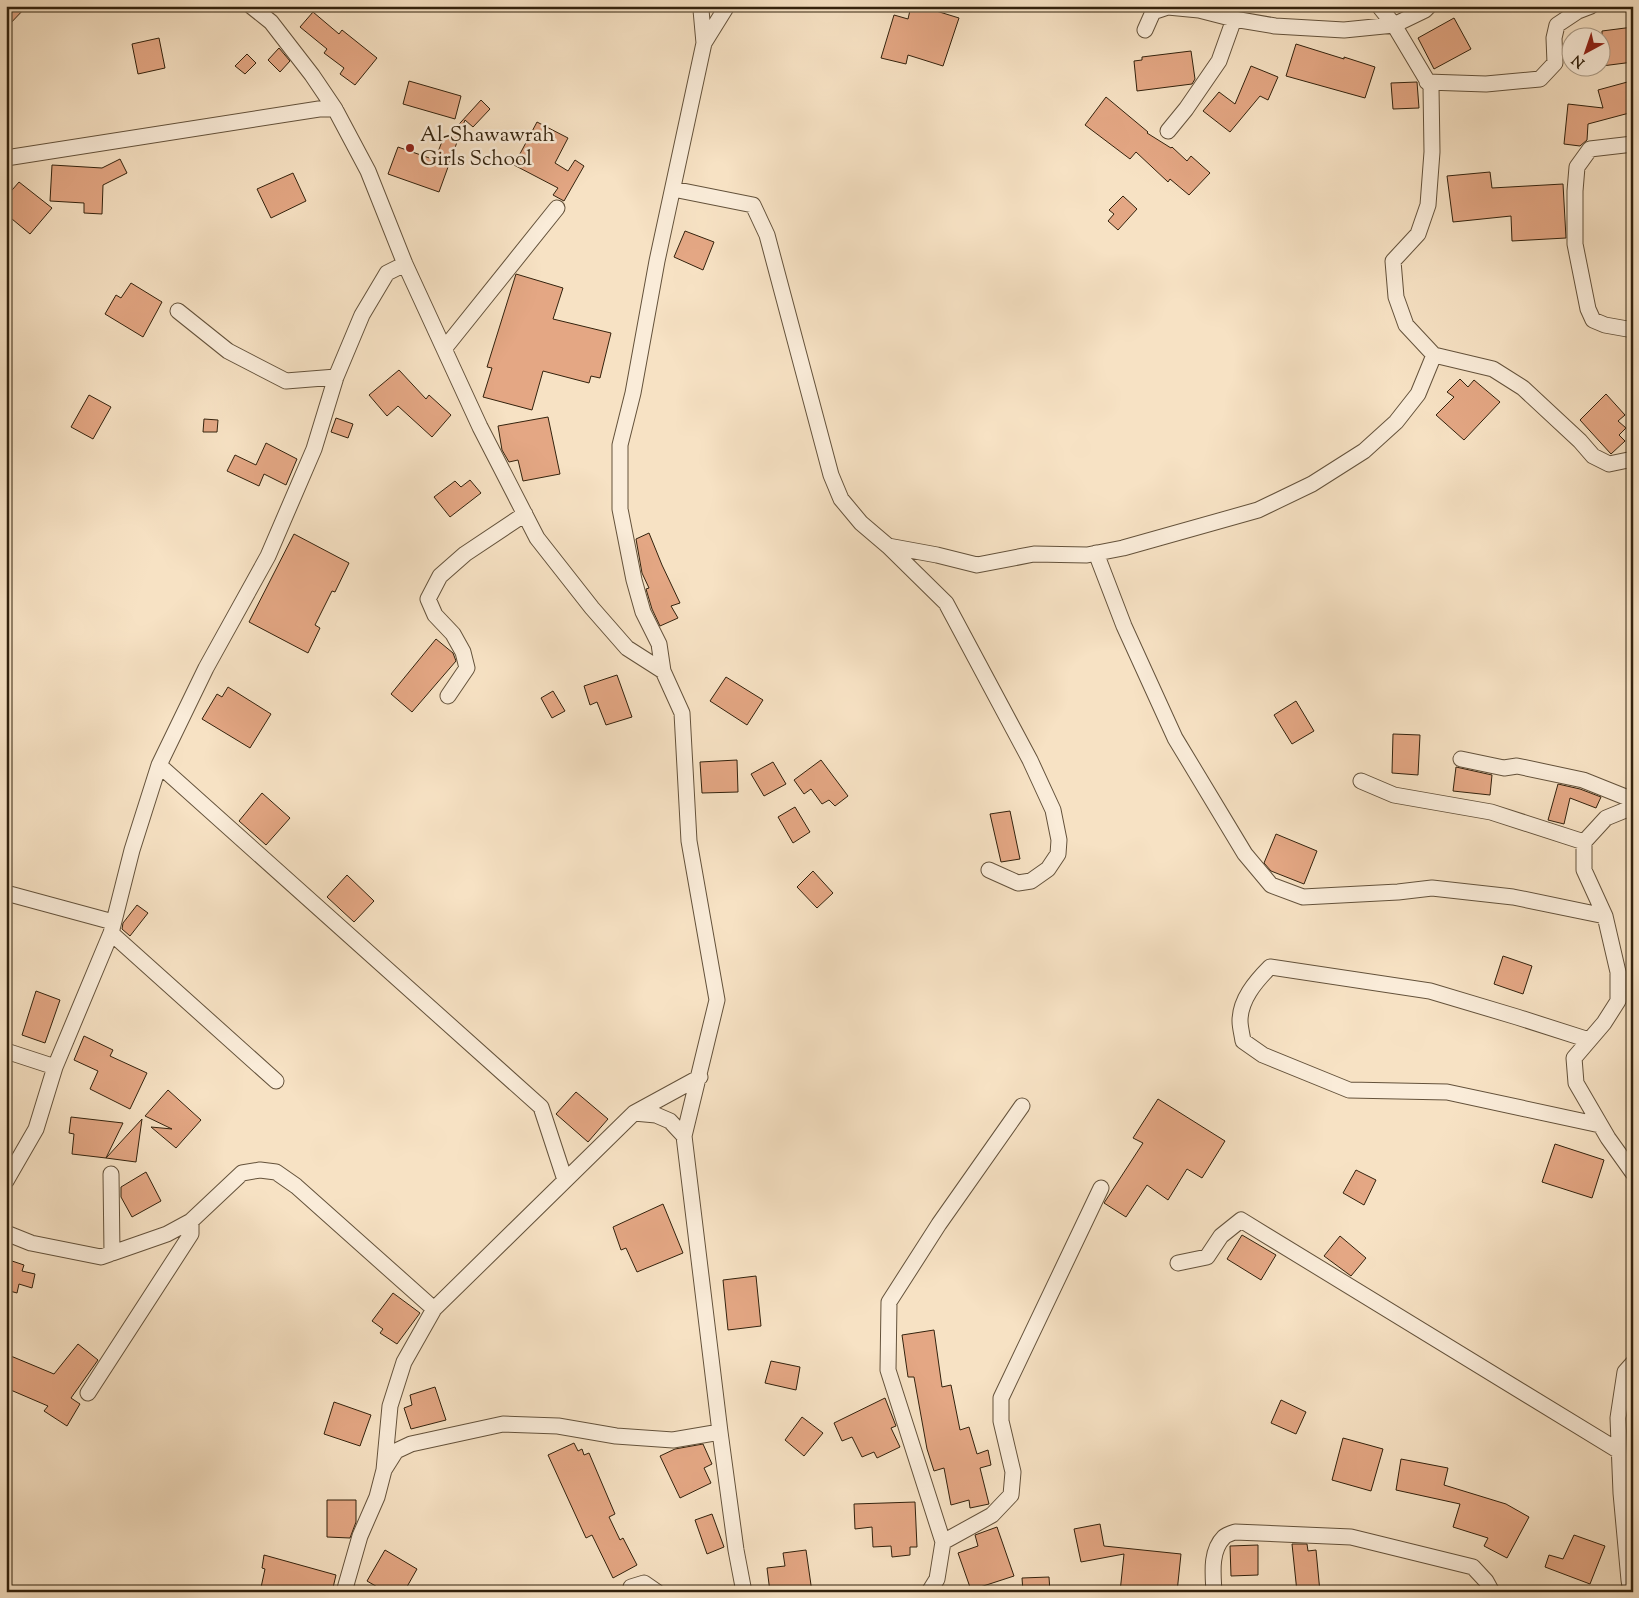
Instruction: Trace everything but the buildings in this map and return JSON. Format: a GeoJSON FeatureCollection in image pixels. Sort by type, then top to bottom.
{"type":"FeatureCollection","features":[{"type":"Feature","properties":{"kind":"street"},"geometry":{"type":"LineString","coordinates":[[251,6],[271,22],[312,75],[335,109],[368,171],[405,264],[480,427],[537,538],[592,608],[627,648],[663,671]]}},
{"type":"Feature","properties":{"kind":"street"},"geometry":{"type":"LineString","coordinates":[[699,6],[704,43],[657,261],[633,392],[620,445],[620,509],[634,580],[644,612],[659,644],[663,671],[682,713],[688,841],[717,1000],[700,1078],[684,1136],[720,1432],[736,1550],[744,1592]]}},
{"type":"Feature","properties":{"kind":"street"},"geometry":{"type":"LineString","coordinates":[[704,43],[727,6]]}},
{"type":"Feature","properties":{"kind":"street"},"geometry":{"type":"LineString","coordinates":[[1379,6],[1394,25],[1431,87],[1432,152],[1428,204],[1418,234],[1393,261],[1396,297],[1406,325],[1434,355],[1493,369],[1522,388],[1594,456],[1609,464],[1633,459]]}},
{"type":"Feature","properties":{"kind":"street"},"geometry":{"type":"LineString","coordinates":[[1145,30],[1153,12],[1168,7],[1200,10],[1234,19],[1275,26],[1344,30],[1394,25],[1425,10],[1429,6]]}},
{"type":"Feature","properties":{"kind":"street"},"geometry":{"type":"LineString","coordinates":[[1428,82],[1486,84],[1540,79],[1555,63],[1554,38],[1557,25],[1578,11],[1591,6]]}},
{"type":"Feature","properties":{"kind":"street"},"geometry":{"type":"LineString","coordinates":[[1168,131],[1219,61],[1234,19]]}},
{"type":"Feature","properties":{"kind":"street"},"geometry":{"type":"LineString","coordinates":[[6,158],[320,109],[335,109]]}},
{"type":"Feature","properties":{"kind":"street"},"geometry":{"type":"LineString","coordinates":[[1633,144],[1590,149],[1577,167],[1575,244],[1588,309],[1593,320],[1605,325],[1633,330]]}},
{"type":"Feature","properties":{"kind":"street"},"geometry":{"type":"LineString","coordinates":[[673,189],[753,205],[767,235],[831,475],[841,499],[861,523],[888,546],[946,603],[1030,760],[1053,810],[1059,840],[1058,854],[1048,869],[1031,881],[1018,883],[989,870]]}},
{"type":"Feature","properties":{"kind":"street"},"geometry":{"type":"LineString","coordinates":[[444,349],[557,208]]}},
{"type":"Feature","properties":{"kind":"street"},"geometry":{"type":"LineString","coordinates":[[6,1181],[36,1129],[55,1067],[112,927],[132,850],[159,765],[206,668],[268,556],[314,448],[336,377],[362,315],[387,273],[405,264]]}},
{"type":"Feature","properties":{"kind":"street"},"geometry":{"type":"LineString","coordinates":[[178,311],[228,351],[286,381],[336,377]]}},
{"type":"Feature","properties":{"kind":"street"},"geometry":{"type":"LineString","coordinates":[[888,546],[977,565],[1034,554],[1087,555],[1123,548],[1258,510],[1312,484],[1364,450],[1396,422],[1418,394],[1434,355]]}},
{"type":"Feature","properties":{"kind":"street"},"geometry":{"type":"LineString","coordinates":[[448,696],[467,668],[463,652],[453,634],[435,615],[428,599],[440,576],[465,554],[525,514]]}},
{"type":"Feature","properties":{"kind":"street"},"geometry":{"type":"LineString","coordinates":[[1096,553],[1124,626],[1175,738],[1246,854],[1271,885],[1304,897],[1398,892],[1432,888],[1513,897],[1605,916]]}},
{"type":"Feature","properties":{"kind":"street"},"geometry":{"type":"LineString","coordinates":[[1461,759],[1504,768],[1517,766],[1584,780],[1633,800]]}},
{"type":"Feature","properties":{"kind":"street"},"geometry":{"type":"LineString","coordinates":[[159,765],[541,1107],[565,1180]]}},
{"type":"Feature","properties":{"kind":"street"},"geometry":{"type":"LineString","coordinates":[[1361,781],[1394,794],[1491,812],[1584,842]]}},
{"type":"Feature","properties":{"kind":"street"},"geometry":{"type":"LineString","coordinates":[[1633,806],[1606,818],[1584,842],[1584,870],[1605,916],[1618,972],[1618,1001],[1604,1023],[1574,1058],[1576,1083],[1600,1125],[1633,1173]]}},
{"type":"Feature","properties":{"kind":"street"},"geometry":{"type":"LineString","coordinates":[[6,894],[112,927],[276,1081]]}},
{"type":"Feature","properties":{"kind":"street"},"geometry":{"type":"LineString","coordinates":[[1589,1040],[1517,1016],[1430,991],[1270,967],[1258,978],[1242,1004],[1240,1022],[1243,1041],[1263,1055],[1349,1090],[1447,1092],[1600,1125]]}},
{"type":"Feature","properties":{"kind":"street"},"geometry":{"type":"LineString","coordinates":[[6,1051],[55,1067]]}},
{"type":"Feature","properties":{"kind":"street"},"geometry":{"type":"LineString","coordinates":[[344,1592],[360,1536],[378,1497],[384,1470],[390,1406],[404,1362],[434,1309],[634,1113],[700,1078]]}},
{"type":"Feature","properties":{"kind":"street"},"geometry":{"type":"LineString","coordinates":[[929,1592],[936,1579],[943,1542],[888,1370],[889,1302],[939,1224],[1022,1106]]}},
{"type":"Feature","properties":{"kind":"street"},"geometry":{"type":"LineString","coordinates":[[634,1113],[656,1115],[670,1121],[684,1136]]}},
{"type":"Feature","properties":{"kind":"street"},"geometry":{"type":"LineString","coordinates":[[6,1233],[32,1243],[100,1257],[167,1234],[191,1221],[242,1173],[260,1170],[276,1172],[296,1186],[434,1309]]}},
{"type":"Feature","properties":{"kind":"street"},"geometry":{"type":"LineString","coordinates":[[110,1174],[112,1253]]}},
{"type":"Feature","properties":{"kind":"street"},"geometry":{"type":"LineString","coordinates":[[943,1542],[992,1515],[1011,1495],[1013,1472],[1001,1421],[1001,1398],[1101,1188]]}},
{"type":"Feature","properties":{"kind":"street"},"geometry":{"type":"LineString","coordinates":[[1178,1263],[1207,1257],[1221,1236],[1241,1220],[1619,1450]]}},
{"type":"Feature","properties":{"kind":"street"},"geometry":{"type":"LineString","coordinates":[[88,1393],[191,1234],[191,1221]]}},
{"type":"Feature","properties":{"kind":"street"},"geometry":{"type":"LineString","coordinates":[[1631,1592],[1621,1494],[1618,1418],[1625,1372],[1633,1363]]}},
{"type":"Feature","properties":{"kind":"street"},"geometry":{"type":"LineString","coordinates":[[384,1470],[396,1451],[411,1444],[503,1424],[558,1426],[616,1436],[673,1440],[720,1432]]}},
{"type":"Feature","properties":{"kind":"street"},"geometry":{"type":"LineString","coordinates":[[1214,1592],[1213,1571],[1215,1553],[1224,1537],[1235,1532],[1351,1537],[1473,1567],[1486,1581],[1492,1592]]}},
{"type":"Feature","properties":{"kind":"street"},"geometry":{"type":"LineString","coordinates":[[632,1586],[644,1583],[657,1592]]}},
{"type":"Feature","properties":{"kind":"place","name":"Al-Shawawrah Girls School"},"geometry":{"type":"Point","coordinates":[410,148]}}]}
